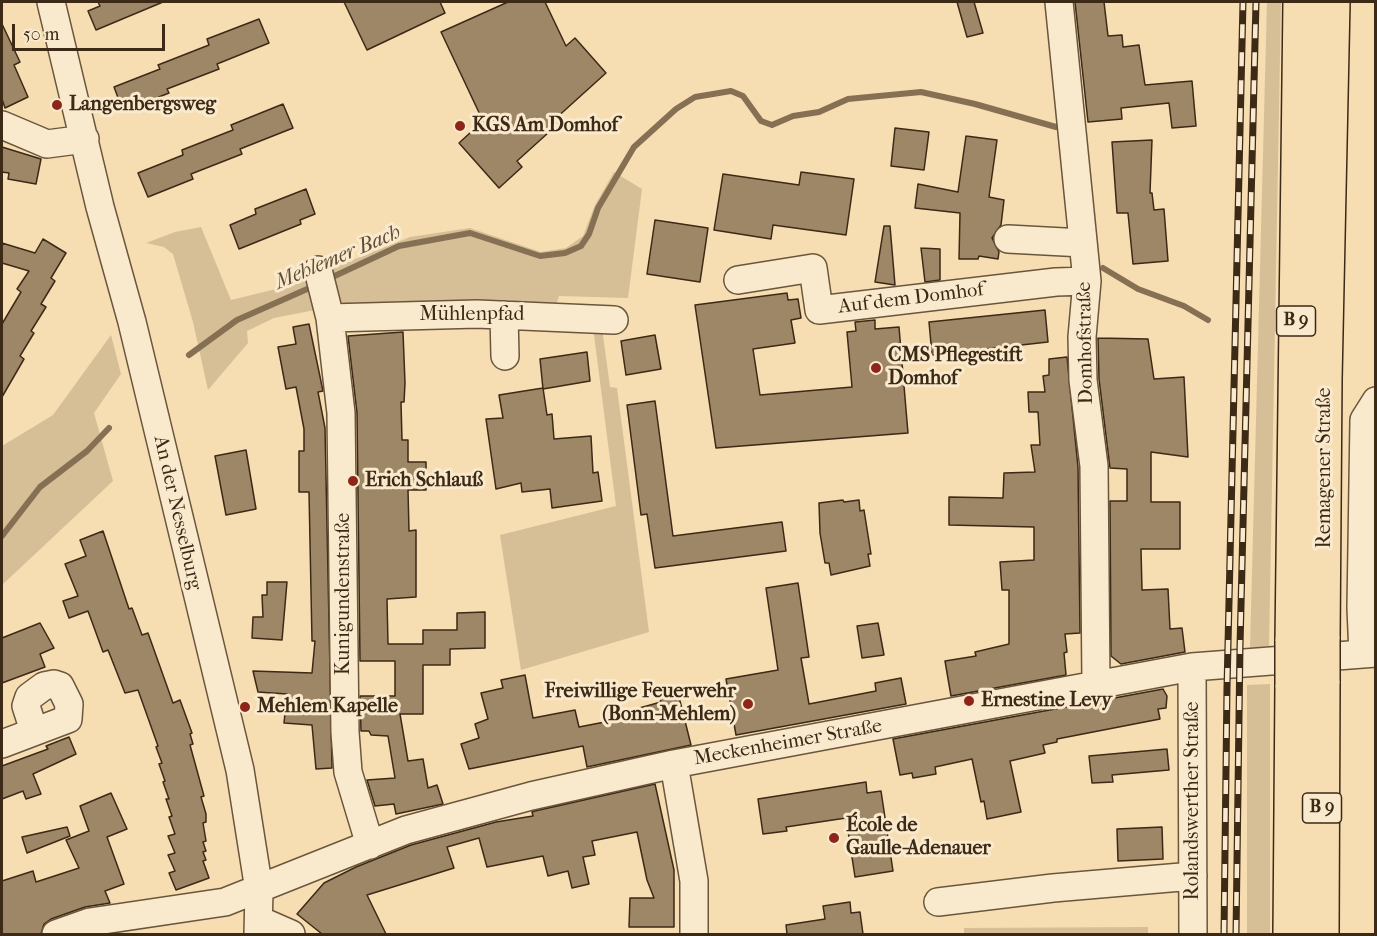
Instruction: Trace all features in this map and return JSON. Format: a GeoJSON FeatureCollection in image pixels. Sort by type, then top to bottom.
{"type":"FeatureCollection","features":[{"type":"Feature","properties":{"kind":"main road","name":"Remagener Straße"},"geometry":{"type":"LineString","coordinates":[[1290,934],[1308,640],[1300,2]]}},
{"type":"Feature","properties":{"kind":"main road","name":"Remagener Straße"},"geometry":{"type":"LineString","coordinates":[[1308,640],[1325,379],[1333,2]]}},
{"type":"Feature","properties":{"kind":"main road","name":"Remagener Straße"},"geometry":{"type":"LineString","coordinates":[[1307,683],[1322,934]]}},
{"type":"Feature","properties":{"kind":"street","name":"An der Nesselburg"},"geometry":{"type":"LineString","coordinates":[[51,2],[230,726],[248,810],[259,890]]}},
{"type":"Feature","properties":{"kind":"street","name":"Domhofstraße"},"geometry":{"type":"LineString","coordinates":[[1059,2],[1087,281],[1082,337],[1083,380],[1094,466],[1096,685]]}},
{"type":"Feature","properties":{"kind":"street"},"geometry":{"type":"LineString","coordinates":[[2,125],[47,144],[85,139]]}},
{"type":"Feature","properties":{"kind":"street"},"geometry":{"type":"LineString","coordinates":[[1008,239],[1083,243]]}},
{"type":"Feature","properties":{"kind":"street","name":"Auf dem Domhof"},"geometry":{"type":"LineString","coordinates":[[738,280],[813,268],[819,310],[1056,282],[1087,281]]}},
{"type":"Feature","properties":{"kind":"street","name":"Kunigundenstraße"},"geometry":{"type":"LineString","coordinates":[[318,270],[328,308],[339,376],[343,455],[345,732],[348,772],[370,845]]}},
{"type":"Feature","properties":{"kind":"street","name":"Mühlenpfad"},"geometry":{"type":"LineString","coordinates":[[328,308],[614,320]]}},
{"type":"Feature","properties":{"kind":"street"},"geometry":{"type":"LineString","coordinates":[[504,315],[505,356]]}},
{"type":"Feature","properties":{"kind":"street"},"geometry":{"type":"LineString","coordinates":[[1369,654],[1361,608],[1364,420],[1376,400]]}},
{"type":"Feature","properties":{"kind":"street","name":"Meckenheimer Straße"},"geometry":{"type":"LineString","coordinates":[[56,934],[90,922],[225,902],[406,830],[523,798],[674,764],[1192,667],[1369,654]]}},
{"type":"Feature","properties":{"kind":"street","name":"Rolandswerther Straße"},"geometry":{"type":"LineString","coordinates":[[1192,667],[1193,934]]}},
{"type":"Feature","properties":{"kind":"street"},"geometry":{"type":"LineString","coordinates":[[2,744],[34,732]]}},
{"type":"Feature","properties":{"kind":"street"},"geometry":{"type":"LineString","coordinates":[[674,764],[694,881],[694,934]]}},
{"type":"Feature","properties":{"kind":"street"},"geometry":{"type":"LineString","coordinates":[[938,903],[1047,889],[1193,876]]}},
{"type":"Feature","properties":{"kind":"street"},"geometry":{"type":"LineString","coordinates":[[259,890],[258,927],[291,934]]}},
{"type":"Feature","properties":{"kind":"shaded area"},"geometry":{"type":"Polygon","coordinates":[[[1267,2],[1281,2],[1269,646],[1250,648],[1267,2]]]}},
{"type":"Feature","properties":{"kind":"shaded area"},"geometry":{"type":"Polygon","coordinates":[[[614,172],[642,189],[628,298],[559,296],[555,309],[315,310],[274,318],[247,331],[248,343],[208,390],[193,322],[173,254],[164,247],[146,243],[175,232],[201,227],[231,300],[276,289],[280,274],[311,280],[328,270],[410,237],[470,228],[541,252],[566,248],[583,236],[595,205],[614,172]]]}},
{"type":"Feature","properties":{"kind":"shaded area"},"geometry":{"type":"Polygon","coordinates":[[[593,327],[602,328],[610,387],[617,388],[649,632],[521,670],[500,535],[616,506],[593,327]]]}},
{"type":"Feature","properties":{"kind":"shaded area"},"geometry":{"type":"Polygon","coordinates":[[[111,335],[121,374],[94,413],[113,481],[2,585],[2,446],[53,415],[111,335]]]}},
{"type":"Feature","properties":{"kind":"shaded area"},"geometry":{"type":"Polygon","coordinates":[[[1270,684],[1270,934],[1247,934],[1247,685],[1270,684]]]}},
{"type":"Feature","properties":{"kind":"shaded area"},"geometry":{"type":"Polygon","coordinates":[[[1148,927],[1148,934],[964,934],[964,928],[1148,927]]]}},
{"type":"Feature","properties":{"kind":"building"},"geometry":{"type":"Polygon","coordinates":[[[98,2],[163,2],[96,30],[88,11],[100,6],[98,2]]]}},
{"type":"Feature","properties":{"kind":"building"},"geometry":{"type":"Polygon","coordinates":[[[344,2],[440,2],[445,13],[367,50],[344,2]]]}},
{"type":"Feature","properties":{"kind":"building"},"geometry":{"type":"Polygon","coordinates":[[[508,2],[545,2],[566,46],[575,38],[606,73],[554,120],[558,124],[517,161],[522,167],[499,188],[459,143],[483,121],[441,32],[508,2]]]}},
{"type":"Feature","properties":{"kind":"building"},"geometry":{"type":"Polygon","coordinates":[[[957,2],[974,2],[983,33],[967,37],[957,2]]]}},
{"type":"Feature","properties":{"kind":"building"},"geometry":{"type":"Polygon","coordinates":[[[1075,2],[1104,2],[1108,36],[1122,35],[1123,47],[1139,45],[1145,85],[1192,81],[1196,126],[1172,128],[1169,103],[1121,108],[1122,119],[1088,122],[1075,2]]]}},
{"type":"Feature","properties":{"kind":"building"},"geometry":{"type":"Polygon","coordinates":[[[259,19],[269,43],[217,64],[219,69],[167,89],[169,93],[123,111],[114,87],[160,69],[158,65],[209,45],[207,39],[259,19]]]}},
{"type":"Feature","properties":{"kind":"building"},"geometry":{"type":"Polygon","coordinates":[[[2,24],[20,62],[14,65],[28,97],[5,108],[2,99],[2,24]]]}},
{"type":"Feature","properties":{"kind":"building"},"geometry":{"type":"Polygon","coordinates":[[[283,104],[293,128],[240,149],[242,154],[191,174],[193,179],[148,197],[138,173],[183,155],[182,150],[233,130],[231,125],[283,104]]]}},
{"type":"Feature","properties":{"kind":"building"},"geometry":{"type":"Polygon","coordinates":[[[895,128],[929,132],[924,170],[891,166],[895,128]]]}},
{"type":"Feature","properties":{"kind":"building"},"geometry":{"type":"Polygon","coordinates":[[[966,136],[997,140],[989,197],[1004,200],[1001,225],[992,238],[999,252],[998,259],[979,256],[978,259],[959,259],[960,213],[915,208],[918,184],[958,192],[966,136]]]}},
{"type":"Feature","properties":{"kind":"building"},"geometry":{"type":"Polygon","coordinates":[[[1152,140],[1150,193],[1152,193],[1154,210],[1164,209],[1168,261],[1133,264],[1128,213],[1117,213],[1112,142],[1152,140]]]}},
{"type":"Feature","properties":{"kind":"building"},"geometry":{"type":"Polygon","coordinates":[[[2,147],[41,159],[36,184],[8,179],[9,173],[2,172],[2,147]]]}},
{"type":"Feature","properties":{"kind":"building"},"geometry":{"type":"Polygon","coordinates":[[[801,172],[854,179],[846,235],[773,225],[771,239],[714,230],[723,174],[799,185],[801,172]]]}},
{"type":"Feature","properties":{"kind":"building"},"geometry":{"type":"Polygon","coordinates":[[[306,189],[315,214],[300,220],[301,224],[239,249],[230,225],[256,214],[255,209],[306,189]]]}},
{"type":"Feature","properties":{"kind":"building"},"geometry":{"type":"Polygon","coordinates":[[[655,220],[708,228],[700,282],[647,274],[655,220]]]}},
{"type":"Feature","properties":{"kind":"building"},"geometry":{"type":"Polygon","coordinates":[[[884,226],[890,226],[895,285],[875,282],[884,226]]]}},
{"type":"Feature","properties":{"kind":"building"},"geometry":{"type":"Polygon","coordinates":[[[43,239],[66,253],[51,278],[55,281],[41,304],[46,307],[31,331],[34,333],[20,356],[24,359],[2,397],[2,324],[21,292],[17,289],[29,271],[2,263],[2,243],[35,253],[43,239]]]}},
{"type":"Feature","properties":{"kind":"building"},"geometry":{"type":"Polygon","coordinates":[[[921,248],[940,249],[940,280],[925,282],[921,248]]]}},
{"type":"Feature","properties":{"kind":"building","name":"CMS Pflegestift Domhof"},"geometry":{"type":"Polygon","coordinates":[[[787,293],[788,300],[798,299],[801,318],[791,320],[795,343],[753,349],[760,395],[852,387],[847,332],[856,331],[855,322],[875,320],[875,329],[899,327],[908,433],[716,448],[695,305],[787,293]]]}},
{"type":"Feature","properties":{"kind":"building"},"geometry":{"type":"Polygon","coordinates":[[[1045,310],[1048,342],[932,355],[929,322],[1045,310]]]}},
{"type":"Feature","properties":{"kind":"building"},"geometry":{"type":"Polygon","coordinates":[[[309,324],[323,391],[318,392],[325,428],[332,768],[316,769],[312,725],[284,723],[287,694],[258,692],[253,671],[312,673],[315,641],[312,641],[309,492],[299,492],[299,451],[304,451],[304,429],[296,387],[286,389],[278,347],[296,344],[293,327],[309,324]]]}},
{"type":"Feature","properties":{"kind":"building"},"geometry":{"type":"Polygon","coordinates":[[[403,332],[405,383],[404,402],[401,402],[402,440],[408,440],[408,462],[426,462],[426,490],[408,490],[409,531],[416,530],[416,597],[387,599],[388,644],[423,644],[423,630],[457,630],[457,613],[485,612],[485,648],[450,649],[450,665],[423,665],[423,714],[400,714],[408,761],[423,759],[428,788],[437,785],[443,804],[396,814],[394,804],[375,806],[367,780],[395,778],[388,736],[371,735],[369,731],[361,731],[360,696],[395,696],[395,661],[360,661],[357,413],[348,336],[403,332]]]}},
{"type":"Feature","properties":{"kind":"building"},"geometry":{"type":"Polygon","coordinates":[[[655,335],[661,369],[626,375],[621,341],[655,335]]]}},
{"type":"Feature","properties":{"kind":"building"},"geometry":{"type":"Polygon","coordinates":[[[1098,338],[1148,339],[1154,379],[1184,377],[1188,457],[1151,452],[1151,502],[1180,502],[1180,549],[1141,549],[1142,590],[1168,589],[1170,629],[1182,628],[1185,652],[1121,664],[1111,656],[1110,501],[1127,501],[1127,469],[1110,468],[1099,379],[1098,338]]]}},
{"type":"Feature","properties":{"kind":"building"},"geometry":{"type":"Polygon","coordinates":[[[587,352],[590,381],[543,389],[540,359],[587,352]]]}},
{"type":"Feature","properties":{"kind":"building"},"geometry":{"type":"Polygon","coordinates":[[[1067,357],[1078,467],[1080,633],[1065,634],[1066,675],[951,696],[945,661],[976,656],[975,652],[1009,644],[1009,590],[1002,590],[1000,562],[1034,560],[1034,527],[949,525],[949,497],[1003,498],[1004,473],[1035,472],[1031,445],[1040,445],[1038,412],[1029,412],[1028,392],[1045,392],[1043,376],[1049,375],[1049,359],[1067,357]]]}},
{"type":"Feature","properties":{"kind":"building"},"geometry":{"type":"Polygon","coordinates":[[[543,388],[547,415],[552,414],[554,439],[591,436],[593,473],[598,472],[602,501],[552,508],[550,489],[522,492],[521,483],[496,489],[486,419],[503,418],[499,395],[543,388]]]}},
{"type":"Feature","properties":{"kind":"building"},"geometry":{"type":"Polygon","coordinates":[[[655,401],[673,536],[782,522],[786,551],[655,568],[647,514],[641,515],[627,405],[655,401]]]}},
{"type":"Feature","properties":{"kind":"building"},"geometry":{"type":"Polygon","coordinates":[[[246,450],[256,509],[226,515],[215,456],[246,450]]]}},
{"type":"Feature","properties":{"kind":"building"},"geometry":{"type":"Polygon","coordinates":[[[843,500],[844,502],[859,500],[860,511],[864,510],[871,554],[868,554],[870,566],[831,575],[829,563],[825,563],[820,533],[819,503],[843,500]]]}},
{"type":"Feature","properties":{"kind":"building"},"geometry":{"type":"Polygon","coordinates":[[[103,531],[129,609],[132,608],[142,635],[148,633],[173,703],[180,700],[192,733],[190,734],[193,744],[190,745],[204,796],[201,797],[206,814],[206,822],[203,823],[206,841],[203,842],[206,851],[203,852],[206,860],[203,861],[209,878],[176,890],[169,873],[175,871],[168,855],[175,853],[168,836],[175,834],[169,817],[172,816],[166,799],[169,799],[159,764],[162,763],[156,747],[158,746],[138,690],[125,693],[108,650],[103,652],[88,611],[69,618],[63,601],[78,596],[65,564],[86,556],[80,540],[103,531]]]}},
{"type":"Feature","properties":{"kind":"building"},"geometry":{"type":"Polygon","coordinates":[[[267,582],[287,582],[282,640],[252,638],[253,617],[263,617],[262,595],[267,595],[267,582]]]}},
{"type":"Feature","properties":{"kind":"building"},"geometry":{"type":"Polygon","coordinates":[[[798,583],[809,657],[801,658],[809,704],[876,691],[875,683],[901,678],[906,704],[736,735],[726,679],[778,670],[766,588],[798,583]]]}},
{"type":"Feature","properties":{"kind":"building"},"geometry":{"type":"Polygon","coordinates":[[[40,623],[54,648],[40,654],[45,667],[2,683],[2,638],[40,623]]]}},
{"type":"Feature","properties":{"kind":"building"},"geometry":{"type":"Polygon","coordinates":[[[878,623],[884,655],[862,658],[857,626],[878,623]]]}},
{"type":"Feature","properties":{"kind":"building"},"geometry":{"type":"Polygon","coordinates":[[[525,675],[533,718],[575,710],[579,727],[615,720],[614,715],[661,702],[660,698],[678,693],[691,745],[587,767],[583,746],[469,769],[461,744],[479,738],[475,724],[488,719],[481,693],[503,688],[501,680],[525,675]]]}},
{"type":"Feature","properties":{"kind":"building"},"geometry":{"type":"Polygon","coordinates":[[[1163,689],[1167,696],[1166,708],[1158,709],[1160,719],[1057,739],[1057,742],[1043,745],[1045,753],[1010,761],[1021,812],[987,819],[972,759],[935,767],[936,774],[913,778],[912,773],[900,775],[893,739],[1163,689]]]}},
{"type":"Feature","properties":{"kind":"building"},"geometry":{"type":"Polygon","coordinates":[[[69,737],[76,754],[33,774],[41,794],[26,799],[23,791],[2,799],[2,766],[48,749],[46,746],[69,737]]]}},
{"type":"Feature","properties":{"kind":"building"},"geometry":{"type":"Polygon","coordinates":[[[1167,749],[1169,770],[1112,775],[1113,782],[1092,783],[1089,756],[1167,749]]]}},
{"type":"Feature","properties":{"kind":"building"},"geometry":{"type":"Polygon","coordinates":[[[866,782],[867,793],[881,791],[893,871],[855,877],[846,818],[786,827],[787,831],[763,834],[758,799],[866,782]]]}},
{"type":"Feature","properties":{"kind":"building"},"geometry":{"type":"Polygon","coordinates":[[[655,784],[674,870],[674,927],[629,927],[630,898],[654,898],[647,880],[637,832],[592,841],[595,855],[583,857],[589,884],[572,888],[568,871],[548,876],[543,856],[487,867],[479,838],[447,847],[454,868],[367,895],[386,934],[322,934],[297,914],[324,883],[356,867],[411,845],[496,822],[533,816],[532,812],[535,811],[655,784]]]}},
{"type":"Feature","properties":{"kind":"building"},"geometry":{"type":"Polygon","coordinates":[[[111,793],[127,829],[107,837],[124,884],[105,891],[110,903],[85,907],[51,919],[44,924],[41,934],[2,934],[2,881],[33,871],[36,882],[79,868],[66,840],[89,831],[80,806],[111,793]]]}},
{"type":"Feature","properties":{"kind":"building"},"geometry":{"type":"Polygon","coordinates":[[[67,827],[70,836],[27,853],[22,837],[67,827]]]}},
{"type":"Feature","properties":{"kind":"building"},"geometry":{"type":"Polygon","coordinates":[[[1162,827],[1163,859],[1118,861],[1117,829],[1162,827]]]}},
{"type":"Feature","properties":{"kind":"building"},"geometry":{"type":"Polygon","coordinates":[[[850,902],[851,913],[860,912],[863,934],[787,934],[786,925],[825,919],[823,906],[850,902]]]}},
{"type":"Feature","properties":{"kind":"waterway","name":"Mehlemer Bach"},"geometry":{"type":"LineString","coordinates":[[326,280],[399,246],[470,233],[540,256],[565,253],[581,246],[589,234],[598,208],[634,147],[676,109],[695,97],[731,91],[743,96],[761,121],[772,125],[793,116],[819,112],[848,99],[921,92],[975,104],[1056,127]]}},
{"type":"Feature","properties":{"kind":"waterway","name":"Mehlemer Bach"},"geometry":{"type":"LineString","coordinates":[[1103,268],[1138,289],[1184,306],[1208,320]]}},
{"type":"Feature","properties":{"kind":"waterway","name":"Mehlemer Bach"},"geometry":{"type":"LineString","coordinates":[[189,355],[237,320],[314,286]]}},
{"type":"Feature","properties":{"kind":"waterway","name":"Mehlemer Bach"},"geometry":{"type":"LineString","coordinates":[[2,536],[40,487],[87,451],[109,428]]}},
{"type":"Feature","properties":{"kind":"railway"},"geometry":{"type":"LineString","coordinates":[[1224,934],[1227,687],[1243,2]]}},
{"type":"Feature","properties":{"kind":"railway"},"geometry":{"type":"LineString","coordinates":[[1236,934],[1240,646],[1256,2]]}},
{"type":"Feature","properties":{"kind":"place","name":"Langenbergsweg"},"geometry":{"type":"Point","coordinates":[57,105]}},
{"type":"Feature","properties":{"kind":"place","name":"KGS Am Domhof"},"geometry":{"type":"Point","coordinates":[460,126]}},
{"type":"Feature","properties":{"kind":"place","name":"CMS Pflegestift Domhof"},"geometry":{"type":"Point","coordinates":[876,368]}},
{"type":"Feature","properties":{"kind":"place","name":"Erich Schlauß"},"geometry":{"type":"Point","coordinates":[353,481]}},
{"type":"Feature","properties":{"kind":"place","name":"Ernestine Levy"},"geometry":{"type":"Point","coordinates":[969,701]}},
{"type":"Feature","properties":{"kind":"place","name":"Freiwillige Feuerwehr (Bonn-Mehlem)"},"geometry":{"type":"Point","coordinates":[748,704]}},
{"type":"Feature","properties":{"kind":"place","name":"Mehlem Kapelle"},"geometry":{"type":"Point","coordinates":[245,707]}},
{"type":"Feature","properties":{"kind":"place","name":"École de Gaulle-Adenauer"},"geometry":{"type":"Point","coordinates":[834,838]}}]}
